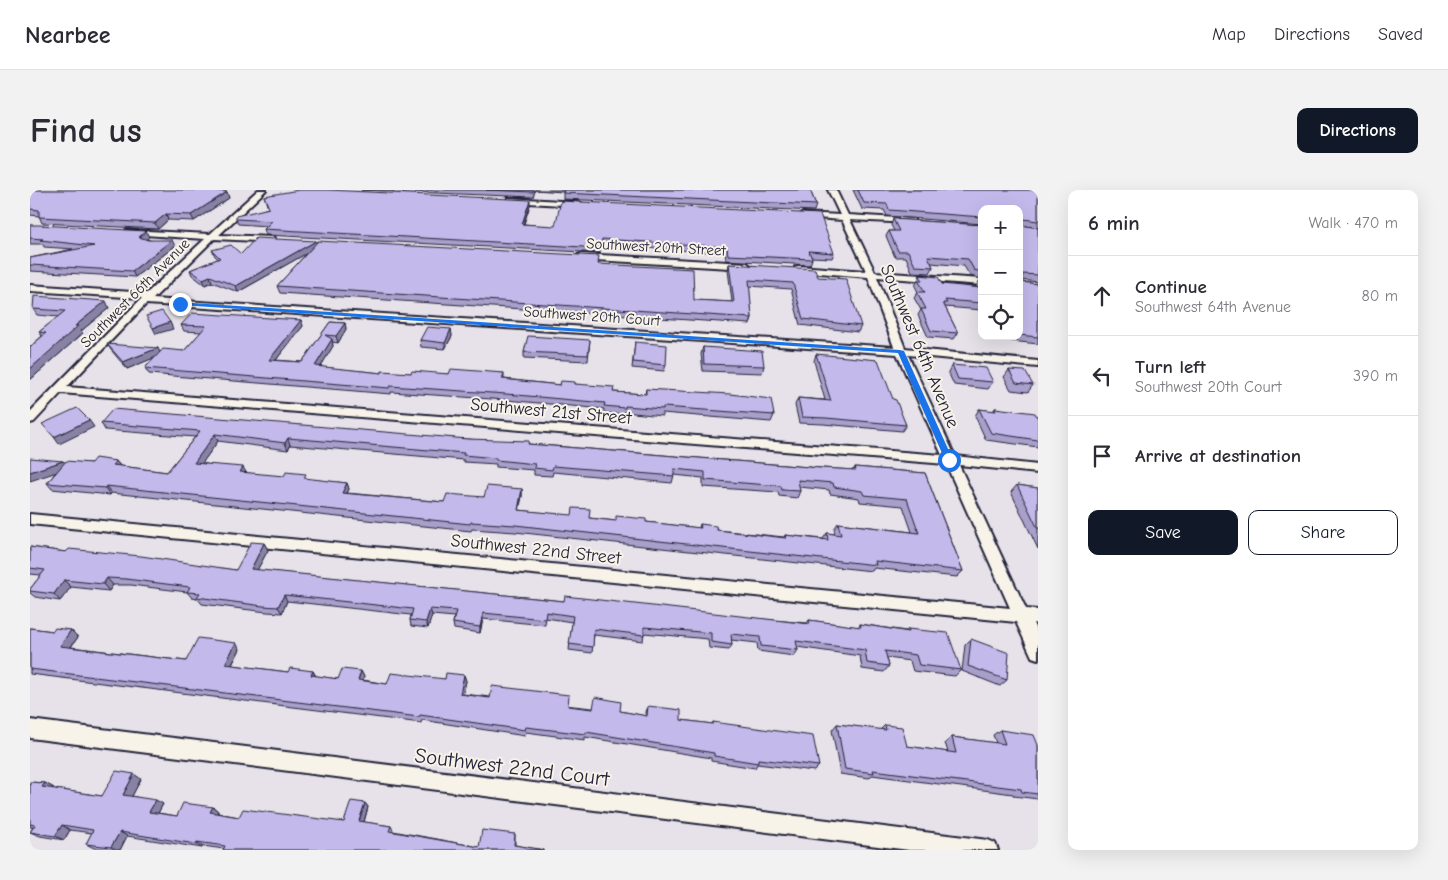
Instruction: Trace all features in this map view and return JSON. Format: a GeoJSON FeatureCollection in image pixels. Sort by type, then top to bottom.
{"type":"FeatureCollection","features":[{"type":"Feature","properties":{"kind":"street","name":"Southwest 66th Avenue"},"geometry":{"type":"LineString","coordinates":[[30,419],[61,390],[148,299],[262,190]]}},
{"type":"Feature","properties":{"kind":"street","name":"Southwest 64th Avenue"},"geometry":{"type":"LineString","coordinates":[[832,190],[871,272],[900,351],[1038,652]]}},
{"type":"Feature","properties":{"kind":"street"},"geometry":{"type":"LineString","coordinates":[[497,200],[586,204]]}},
{"type":"Feature","properties":{"kind":"street"},"geometry":{"type":"LineString","coordinates":[[795,214],[923,222]]}},
{"type":"Feature","properties":{"kind":"street"},"geometry":{"type":"LineString","coordinates":[[117,231],[283,240]]}},
{"type":"Feature","properties":{"kind":"street","name":"Southwest 20th Street"},"geometry":{"type":"LineString","coordinates":[[572,256],[762,266]]}},
{"type":"Feature","properties":{"kind":"street"},"geometry":{"type":"LineString","coordinates":[[792,268],[871,272],[978,282]]}},
{"type":"Feature","properties":{"kind":"street","name":"Southwest 20th Court"},"geometry":{"type":"LineString","coordinates":[[30,288],[148,299],[900,351],[1038,364]]}},
{"type":"Feature","properties":{"kind":"street","name":"Southwest 21st Street"},"geometry":{"type":"LineString","coordinates":[[61,390],[949,460],[1038,470]]}},
{"type":"Feature","properties":{"kind":"street","name":"Southwest 22nd Street"},"geometry":{"type":"LineString","coordinates":[[30,519],[1038,617]]}},
{"type":"Feature","properties":{"kind":"street","name":"Southwest 22nd Court"},"geometry":{"type":"LineString","coordinates":[[30,729],[988,850]]}},
{"type":"Feature","properties":{"kind":"building"},"geometry":{"type":"Polygon","coordinates":[[[30,190],[212,190],[227,192],[191,215],[166,214],[155,223],[39,217],[39,210],[30,209],[30,190]]]}},
{"type":"Feature","properties":{"kind":"building"},"geometry":{"type":"Polygon","coordinates":[[[299,190],[530,200],[522,224],[555,226],[561,201],[820,214],[834,253],[809,251],[812,259],[728,255],[727,247],[602,239],[601,248],[264,229],[272,221],[236,219],[236,216],[269,208],[264,196],[299,190]]]}},
{"type":"Feature","properties":{"kind":"building"},"geometry":{"type":"Polygon","coordinates":[[[486,190],[533,190],[533,192],[486,190]]]}},
{"type":"Feature","properties":{"kind":"building"},"geometry":{"type":"Polygon","coordinates":[[[564,190],[810,190],[816,205],[563,193],[564,190]]]}},
{"type":"Feature","properties":{"kind":"building"},"geometry":{"type":"Polygon","coordinates":[[[858,190],[1038,190],[1038,221],[1023,219],[1023,205],[978,205],[978,217],[889,210],[887,204],[864,203],[858,190]]]}},
{"type":"Feature","properties":{"kind":"building"},"geometry":{"type":"Polygon","coordinates":[[[893,219],[978,225],[978,271],[974,270],[968,259],[928,256],[933,267],[915,266],[908,251],[898,251],[889,231],[899,231],[893,219]]]}},
{"type":"Feature","properties":{"kind":"building"},"geometry":{"type":"Polygon","coordinates":[[[30,225],[146,231],[139,237],[148,240],[172,240],[132,271],[30,265],[30,258],[94,246],[30,238],[30,225]]]}},
{"type":"Feature","properties":{"kind":"building"},"geometry":{"type":"Polygon","coordinates":[[[1023,225],[1038,228],[1038,275],[1023,274],[1023,225]]]}},
{"type":"Feature","properties":{"kind":"building"},"geometry":{"type":"Polygon","coordinates":[[[256,238],[316,241],[236,286],[210,276],[203,279],[190,270],[220,258],[212,250],[231,245],[241,254],[256,238]]]}},
{"type":"Feature","properties":{"kind":"building"},"geometry":{"type":"Polygon","coordinates":[[[318,241],[599,256],[598,264],[693,269],[694,300],[734,302],[729,264],[815,269],[818,277],[846,279],[861,326],[803,319],[793,283],[749,280],[752,318],[277,286],[318,241]]]}},
{"type":"Feature","properties":{"kind":"building"},"geometry":{"type":"Polygon","coordinates":[[[920,275],[938,277],[942,284],[978,288],[978,303],[945,300],[947,303],[943,303],[958,333],[931,331],[921,309],[926,309],[917,292],[925,292],[918,280],[922,280],[920,275]]]}},
{"type":"Feature","properties":{"kind":"building"},"geometry":{"type":"Polygon","coordinates":[[[1023,282],[1038,284],[1038,337],[1023,335],[1023,282]]]}},
{"type":"Feature","properties":{"kind":"building"},"geometry":{"type":"Polygon","coordinates":[[[34,296],[106,301],[75,326],[78,326],[30,369],[30,347],[46,333],[39,332],[65,311],[33,309],[34,296]]]}},
{"type":"Feature","properties":{"kind":"building"},"geometry":{"type":"Polygon","coordinates":[[[162,311],[170,322],[153,328],[146,316],[162,311]]]}},
{"type":"Feature","properties":{"kind":"building"},"geometry":{"type":"Polygon","coordinates":[[[192,313],[301,320],[269,360],[302,362],[330,322],[345,323],[336,336],[325,335],[332,339],[315,366],[382,373],[382,371],[411,373],[412,371],[449,374],[451,369],[504,373],[502,379],[560,385],[561,381],[575,382],[575,384],[614,387],[613,392],[646,394],[646,389],[730,394],[771,399],[774,415],[663,407],[663,409],[625,406],[625,408],[604,406],[605,403],[506,394],[390,386],[389,388],[145,368],[163,349],[184,351],[206,326],[181,325],[192,313]]]}},
{"type":"Feature","properties":{"kind":"building"},"geometry":{"type":"Polygon","coordinates":[[[427,327],[451,329],[445,343],[420,340],[427,327]]]}},
{"type":"Feature","properties":{"kind":"building"},"geometry":{"type":"Polygon","coordinates":[[[528,336],[590,340],[588,355],[524,352],[528,336]]]}},
{"type":"Feature","properties":{"kind":"building"},"geometry":{"type":"Polygon","coordinates":[[[635,342],[667,345],[666,365],[633,362],[635,342]]]}},
{"type":"Feature","properties":{"kind":"building"},"geometry":{"type":"Polygon","coordinates":[[[107,344],[158,348],[123,362],[107,344]]]}},
{"type":"Feature","properties":{"kind":"building"},"geometry":{"type":"Polygon","coordinates":[[[703,347],[762,351],[764,366],[704,364],[703,347]]]}},
{"type":"Feature","properties":{"kind":"building"},"geometry":{"type":"Polygon","coordinates":[[[816,354],[878,360],[893,399],[896,400],[906,425],[802,417],[798,398],[831,401],[816,354]]]}},
{"type":"Feature","properties":{"kind":"building"},"geometry":{"type":"Polygon","coordinates":[[[952,365],[986,368],[993,382],[958,379],[952,365]]]}},
{"type":"Feature","properties":{"kind":"building"},"geometry":{"type":"Polygon","coordinates":[[[1009,370],[1025,371],[1033,385],[1016,383],[1009,370]]]}},
{"type":"Feature","properties":{"kind":"building"},"geometry":{"type":"Polygon","coordinates":[[[77,408],[89,420],[54,437],[42,424],[77,408]]]}},
{"type":"Feature","properties":{"kind":"building"},"geometry":{"type":"Polygon","coordinates":[[[995,408],[1035,413],[1038,417],[1038,440],[991,433],[979,409],[996,411],[995,408]]]}},
{"type":"Feature","properties":{"kind":"building"},"geometry":{"type":"Polygon","coordinates":[[[113,409],[468,439],[529,441],[528,444],[821,468],[856,470],[855,467],[925,473],[963,571],[875,561],[876,565],[515,525],[471,522],[470,524],[106,486],[105,488],[47,483],[66,461],[91,463],[95,458],[116,461],[113,465],[167,472],[200,431],[101,423],[113,409]],[[215,434],[194,463],[243,467],[240,472],[284,476],[286,472],[306,474],[304,478],[347,483],[342,493],[444,502],[447,494],[484,497],[487,486],[522,489],[518,510],[572,515],[573,508],[590,509],[589,518],[616,521],[616,516],[646,519],[646,522],[701,528],[700,524],[716,526],[717,530],[786,538],[785,535],[828,540],[827,533],[841,535],[838,523],[919,533],[907,499],[864,495],[862,491],[834,487],[833,483],[798,480],[800,491],[782,490],[781,486],[705,480],[705,472],[674,469],[674,476],[553,466],[552,470],[534,468],[535,464],[463,455],[464,453],[288,438],[285,443],[215,434]]]}},
{"type":"Feature","properties":{"kind":"building"},"geometry":{"type":"Polygon","coordinates":[[[30,458],[63,461],[30,472],[30,458]]]}},
{"type":"Feature","properties":{"kind":"building"},"geometry":{"type":"Polygon","coordinates":[[[1017,485],[1038,488],[1038,529],[1017,485]]]}},
{"type":"Feature","properties":{"kind":"building"},"geometry":{"type":"Polygon","coordinates":[[[251,542],[264,543],[251,569],[564,601],[565,596],[810,624],[809,620],[861,627],[860,624],[909,632],[908,629],[948,633],[961,670],[919,665],[916,655],[885,651],[889,666],[867,663],[865,650],[796,641],[798,650],[761,646],[760,637],[731,634],[732,645],[711,642],[711,633],[644,627],[644,635],[594,629],[593,647],[569,644],[573,616],[546,612],[545,619],[483,613],[480,627],[453,623],[456,611],[430,609],[426,622],[410,620],[413,609],[284,595],[278,607],[263,606],[197,597],[200,593],[187,592],[190,587],[126,579],[107,578],[103,584],[64,580],[54,594],[30,591],[45,570],[30,568],[30,547],[66,552],[69,549],[141,556],[236,570],[251,542]]]}},
{"type":"Feature","properties":{"kind":"building"},"geometry":{"type":"Polygon","coordinates":[[[30,628],[53,631],[55,628],[71,630],[60,646],[186,661],[198,638],[236,643],[225,664],[288,672],[290,668],[313,671],[311,675],[338,679],[342,669],[361,671],[358,680],[387,684],[391,673],[445,679],[446,673],[464,675],[460,694],[490,698],[492,686],[569,695],[568,706],[593,709],[595,697],[621,702],[620,711],[647,716],[648,706],[681,710],[681,720],[713,724],[713,722],[813,736],[819,766],[758,759],[758,763],[714,756],[714,753],[586,732],[586,734],[526,727],[525,730],[420,715],[419,717],[30,669],[30,628]]]}},
{"type":"Feature","properties":{"kind":"building"},"geometry":{"type":"Polygon","coordinates":[[[971,639],[1009,653],[1007,680],[968,666],[971,639]]]}},
{"type":"Feature","properties":{"kind":"building"},"geometry":{"type":"Polygon","coordinates":[[[837,724],[886,730],[885,725],[902,727],[907,746],[956,753],[952,737],[1005,744],[1000,730],[1034,735],[1038,745],[1038,794],[1022,792],[1021,789],[873,770],[874,773],[845,769],[837,724]]]}},
{"type":"Feature","properties":{"kind":"building"},"geometry":{"type":"Polygon","coordinates":[[[116,771],[134,774],[123,795],[156,800],[149,812],[177,816],[183,803],[213,807],[210,812],[239,817],[243,809],[344,822],[351,801],[365,803],[359,821],[391,826],[389,831],[479,847],[482,830],[515,834],[514,845],[544,850],[223,850],[225,846],[197,842],[196,844],[120,832],[111,847],[86,844],[93,830],[62,825],[55,836],[30,832],[35,825],[30,824],[30,782],[45,783],[42,787],[102,796],[116,771]]]}},
{"type":"Feature","properties":{"kind":"route"},"geometry":{"type":"LineString","coordinates":[[180,304],[900,351],[949,460]]}}]}
